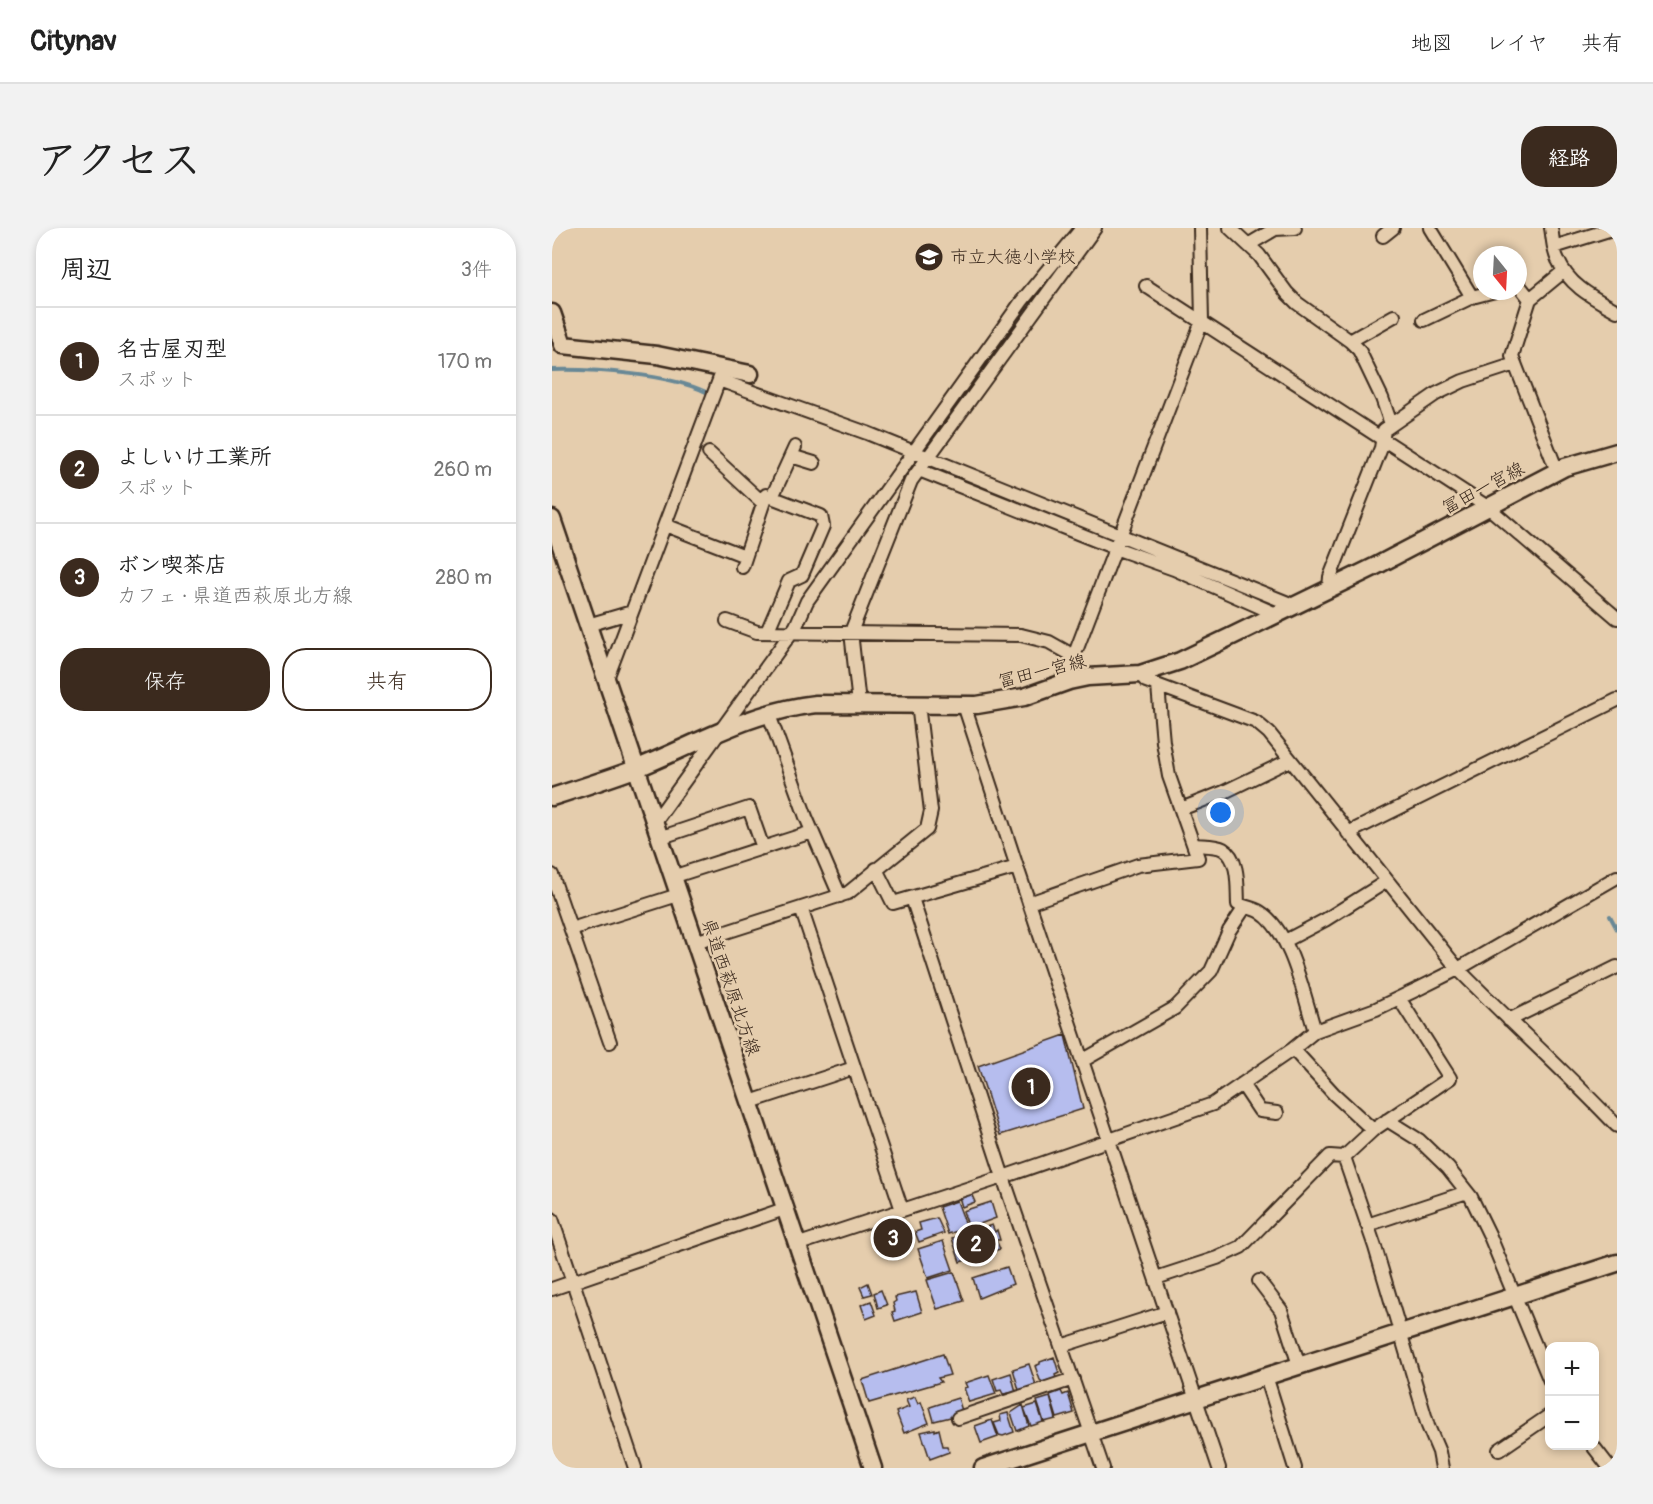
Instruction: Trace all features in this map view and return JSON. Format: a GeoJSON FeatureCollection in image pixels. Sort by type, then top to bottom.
{"type":"FeatureCollection","features":[{"type":"Feature","properties":{"kind":"main road"},"geometry":{"type":"LineString","coordinates":[[552,314],[563,345],[657,356],[721,374],[750,374]]}},
{"type":"Feature","properties":{"kind":"main road","name":"冨田一宮線"},"geometry":{"type":"LineString","coordinates":[[552,797],[635,769],[768,712],[816,704],[964,705],[1002,702],[1088,677],[1140,674],[1180,661],[1489,508],[1557,471],[1617,452]]}},
{"type":"Feature","properties":{"kind":"main road","name":"県道西萩原北方線"},"geometry":{"type":"LineString","coordinates":[[552,519],[635,769],[787,1208],[873,1468]]}},
{"type":"Feature","properties":{"kind":"main road"},"geometry":{"type":"LineString","coordinates":[[983,1468],[1617,1263]]}},
{"type":"Feature","properties":{"kind":"street"},"geometry":{"type":"LineString","coordinates":[[656,830],[718,732],[796,626],[807,601],[1022,302],[1082,228]]}},
{"type":"Feature","properties":{"kind":"street"},"geometry":{"type":"LineString","coordinates":[[859,704],[851,632],[911,481],[1095,228]]}},
{"type":"Feature","properties":{"kind":"street"},"geometry":{"type":"LineString","coordinates":[[1069,681],[1068,672],[1202,321],[1200,228]]}},
{"type":"Feature","properties":{"kind":"street"},"geometry":{"type":"LineString","coordinates":[[1230,228],[1259,255],[1297,303],[1359,350],[1382,398],[1391,424]]}},
{"type":"Feature","properties":{"kind":"street"},"geometry":{"type":"LineString","coordinates":[[1248,244],[1275,229],[1294,228]]}},
{"type":"Feature","properties":{"kind":"street"},"geometry":{"type":"LineString","coordinates":[[1551,228],[1557,259],[1567,276],[1585,292],[1617,311]]}},
{"type":"Feature","properties":{"kind":"street"},"geometry":{"type":"LineString","coordinates":[[1554,247],[1615,228]]}},
{"type":"Feature","properties":{"kind":"street"},"geometry":{"type":"LineString","coordinates":[[1424,320],[1472,297],[1432,230]]}},
{"type":"Feature","properties":{"kind":"street"},"geometry":{"type":"LineString","coordinates":[[1557,471],[1512,356],[1530,299],[1564,271]]}},
{"type":"Feature","properties":{"kind":"street"},"geometry":{"type":"LineString","coordinates":[[1146,286],[1489,508],[1617,618]]}},
{"type":"Feature","properties":{"kind":"street"},"geometry":{"type":"LineString","coordinates":[[1527,295],[1530,299]]}},
{"type":"Feature","properties":{"kind":"street"},"geometry":{"type":"LineString","coordinates":[[1350,341],[1394,316]]}},
{"type":"Feature","properties":{"kind":"street"},"geometry":{"type":"LineString","coordinates":[[1329,588],[1330,577],[1381,448],[1384,430],[1436,394],[1463,381],[1515,364]]}},
{"type":"Feature","properties":{"kind":"street"},"geometry":{"type":"LineString","coordinates":[[606,681],[721,374],[928,458],[1276,614]]}},
{"type":"Feature","properties":{"kind":"street"},"geometry":{"type":"LineString","coordinates":[[665,525],[743,561],[767,500],[793,451],[814,463]]}},
{"type":"Feature","properties":{"kind":"street"},"geometry":{"type":"LineString","coordinates":[[709,453],[767,500],[820,516],[823,526],[802,575],[789,581],[767,632]]}},
{"type":"Feature","properties":{"kind":"street"},"geometry":{"type":"LineString","coordinates":[[919,470],[1293,605]]}},
{"type":"Feature","properties":{"kind":"street"},"geometry":{"type":"LineString","coordinates":[[588,625],[632,612]]}},
{"type":"Feature","properties":{"kind":"street"},"geometry":{"type":"LineString","coordinates":[[727,621],[757,632],[1021,635],[1049,642],[1074,656]]}},
{"type":"Feature","properties":{"kind":"street"},"geometry":{"type":"LineString","coordinates":[[1140,674],[1146,681],[1158,686],[1256,722],[1269,733],[1458,969],[1617,1126]]}},
{"type":"Feature","properties":{"kind":"street"},"geometry":{"type":"LineString","coordinates":[[1029,903],[1138,866],[1198,858],[1169,776],[1158,686]]}},
{"type":"Feature","properties":{"kind":"street"},"geometry":{"type":"LineString","coordinates":[[1348,833],[1617,700]]}},
{"type":"Feature","properties":{"kind":"street"},"geometry":{"type":"LineString","coordinates":[[695,942],[848,893],[927,829],[931,811],[918,704]]}},
{"type":"Feature","properties":{"kind":"street"},"geometry":{"type":"LineString","coordinates":[[964,705],[1219,1468]]}},
{"type":"Feature","properties":{"kind":"street"},"geometry":{"type":"LineString","coordinates":[[768,712],[812,832],[840,896]]}},
{"type":"Feature","properties":{"kind":"street"},"geometry":{"type":"LineString","coordinates":[[1181,809],[1224,792],[1290,760]]}},
{"type":"Feature","properties":{"kind":"street"},"geometry":{"type":"LineString","coordinates":[[656,830],[749,808],[763,848]]}},
{"type":"Feature","properties":{"kind":"street"},"geometry":{"type":"LineString","coordinates":[[672,877],[812,832]]}},
{"type":"Feature","properties":{"kind":"street"},"geometry":{"type":"LineString","coordinates":[[1194,844],[1223,849],[1233,860],[1238,904],[1260,912],[1285,942],[1315,1031]]}},
{"type":"Feature","properties":{"kind":"street"},"geometry":{"type":"LineString","coordinates":[[876,869],[893,903],[1017,867]]}},
{"type":"Feature","properties":{"kind":"street"},"geometry":{"type":"LineString","coordinates":[[552,875],[610,1042]]}},
{"type":"Feature","properties":{"kind":"street"},"geometry":{"type":"LineString","coordinates":[[799,1244],[1003,1177],[1213,1104],[1293,1050],[1315,1031],[1376,1009],[1458,969],[1617,876]]}},
{"type":"Feature","properties":{"kind":"street"},"geometry":{"type":"LineString","coordinates":[[1285,942],[1387,881]]}},
{"type":"Feature","properties":{"kind":"street"},"geometry":{"type":"LineString","coordinates":[[571,929],[678,895]]}},
{"type":"Feature","properties":{"kind":"street"},"geometry":{"type":"LineString","coordinates":[[912,898],[1003,1177],[1103,1468]]}},
{"type":"Feature","properties":{"kind":"street"},"geometry":{"type":"LineString","coordinates":[[1082,1061],[1175,1008],[1211,971],[1229,932],[1245,907]]}},
{"type":"Feature","properties":{"kind":"street"},"geometry":{"type":"LineString","coordinates":[[801,908],[902,1210]]}},
{"type":"Feature","properties":{"kind":"street"},"geometry":{"type":"LineString","coordinates":[[1509,1020],[1617,967]]}},
{"type":"Feature","properties":{"kind":"street"},"geometry":{"type":"LineString","coordinates":[[1156,1278],[1217,1258],[1241,1247],[1330,1156],[1344,1157],[1373,1130],[1450,1078],[1399,998]]}},
{"type":"Feature","properties":{"kind":"street"},"geometry":{"type":"LineString","coordinates":[[1293,1050],[1334,1094],[1373,1130]]}},
{"type":"Feature","properties":{"kind":"street"},"geometry":{"type":"LineString","coordinates":[[750,1102],[854,1068]]}},
{"type":"Feature","properties":{"kind":"street"},"geometry":{"type":"LineString","coordinates":[[1242,1084],[1260,1111],[1276,1113]]}},
{"type":"Feature","properties":{"kind":"street"},"geometry":{"type":"LineString","coordinates":[[1387,1120],[1419,1140],[1448,1168],[1467,1192],[1489,1234],[1545,1369]]}},
{"type":"Feature","properties":{"kind":"street"},"geometry":{"type":"LineString","coordinates":[[1344,1157],[1368,1225],[1442,1468]]}},
{"type":"Feature","properties":{"kind":"street"},"geometry":{"type":"LineString","coordinates":[[1368,1225],[1467,1192]]}},
{"type":"Feature","properties":{"kind":"street"},"geometry":{"type":"LineString","coordinates":[[552,1289],[787,1208]]}},
{"type":"Feature","properties":{"kind":"street"},"geometry":{"type":"LineString","coordinates":[[552,1218],[635,1468]]}},
{"type":"Feature","properties":{"kind":"street"},"geometry":{"type":"LineString","coordinates":[[1259,1281],[1281,1310],[1299,1365]]}},
{"type":"Feature","properties":{"kind":"street"},"geometry":{"type":"LineString","coordinates":[[1061,1346],[1167,1312]]}},
{"type":"Feature","properties":{"kind":"street"},"geometry":{"type":"LineString","coordinates":[[1266,1376],[1295,1468]]}},
{"type":"Feature","properties":{"kind":"street"},"geometry":{"type":"LineString","coordinates":[[958,1418],[1073,1379]]}},
{"type":"Feature","properties":{"kind":"street"},"geometry":{"type":"LineString","coordinates":[[1499,1450],[1545,1418]]}},
{"type":"Feature","properties":{"kind":"street"},"geometry":{"type":"LineString","coordinates":[[1596,1450],[1610,1468]]}},
{"type":"Feature","properties":{"kind":"building"},"geometry":{"type":"Polygon","coordinates":[[[1065,1035],[1083,1109],[1000,1135],[978,1066],[1065,1035]]]}},
{"type":"Feature","properties":{"kind":"building"},"geometry":{"type":"Polygon","coordinates":[[[971,1193],[975,1202],[962,1207],[959,1197],[971,1193]]]}},
{"type":"Feature","properties":{"kind":"building"},"geometry":{"type":"Polygon","coordinates":[[[957,1201],[967,1228],[948,1234],[939,1207],[957,1201]]]}},
{"type":"Feature","properties":{"kind":"building"},"geometry":{"type":"Polygon","coordinates":[[[991,1202],[996,1218],[969,1228],[963,1211],[991,1202]]]}},
{"type":"Feature","properties":{"kind":"building"},"geometry":{"type":"Polygon","coordinates":[[[937,1218],[944,1233],[919,1242],[915,1232],[921,1230],[919,1223],[937,1218]]]}},
{"type":"Feature","properties":{"kind":"building"},"geometry":{"type":"Polygon","coordinates":[[[895,1222],[905,1249],[887,1255],[886,1249],[889,1248],[881,1227],[895,1222]]]}},
{"type":"Feature","properties":{"kind":"building"},"geometry":{"type":"Polygon","coordinates":[[[992,1225],[995,1232],[997,1230],[1000,1240],[996,1240],[1000,1249],[960,1262],[952,1238],[992,1225]]]}},
{"type":"Feature","properties":{"kind":"building"},"geometry":{"type":"Polygon","coordinates":[[[943,1241],[953,1270],[928,1278],[918,1249],[943,1241]]]}},
{"type":"Feature","properties":{"kind":"building"},"geometry":{"type":"Polygon","coordinates":[[[1007,1267],[1013,1284],[979,1298],[973,1278],[1007,1267]]]}},
{"type":"Feature","properties":{"kind":"building"},"geometry":{"type":"Polygon","coordinates":[[[954,1272],[964,1301],[937,1309],[927,1280],[954,1272]]]}},
{"type":"Feature","properties":{"kind":"building"},"geometry":{"type":"Polygon","coordinates":[[[868,1283],[872,1294],[864,1296],[860,1287],[868,1283]]]}},
{"type":"Feature","properties":{"kind":"building"},"geometry":{"type":"Polygon","coordinates":[[[881,1290],[887,1305],[878,1308],[874,1293],[881,1290]]]}},
{"type":"Feature","properties":{"kind":"building"},"geometry":{"type":"Polygon","coordinates":[[[916,1292],[922,1312],[895,1321],[892,1312],[895,1311],[893,1303],[896,1301],[895,1297],[916,1292]]]}},
{"type":"Feature","properties":{"kind":"building"},"geometry":{"type":"Polygon","coordinates":[[[871,1301],[876,1315],[866,1319],[861,1305],[871,1301]]]}},
{"type":"Feature","properties":{"kind":"building"},"geometry":{"type":"Polygon","coordinates":[[[943,1354],[950,1375],[938,1378],[941,1382],[869,1403],[862,1380],[943,1354]]]}},
{"type":"Feature","properties":{"kind":"building"},"geometry":{"type":"Polygon","coordinates":[[[1054,1357],[1059,1373],[1055,1375],[1056,1378],[1043,1382],[1035,1366],[1054,1357]]]}},
{"type":"Feature","properties":{"kind":"building"},"geometry":{"type":"Polygon","coordinates":[[[1029,1364],[1036,1385],[1019,1390],[1013,1369],[1029,1364]]]}},
{"type":"Feature","properties":{"kind":"building"},"geometry":{"type":"Polygon","coordinates":[[[1011,1373],[1016,1392],[1003,1394],[1001,1390],[997,1391],[993,1379],[1011,1373]]]}},
{"type":"Feature","properties":{"kind":"building"},"geometry":{"type":"Polygon","coordinates":[[[989,1375],[996,1394],[969,1402],[964,1388],[967,1387],[965,1383],[989,1375]]]}},
{"type":"Feature","properties":{"kind":"building"},"geometry":{"type":"Polygon","coordinates":[[[1061,1391],[1063,1395],[1068,1393],[1074,1413],[1057,1418],[1050,1395],[1061,1391]]]}},
{"type":"Feature","properties":{"kind":"building"},"geometry":{"type":"Polygon","coordinates":[[[915,1397],[918,1404],[921,1402],[929,1423],[904,1433],[896,1412],[909,1407],[906,1400],[915,1397]]]}},
{"type":"Feature","properties":{"kind":"building"},"geometry":{"type":"Polygon","coordinates":[[[1050,1397],[1056,1419],[1044,1422],[1037,1401],[1050,1397]]]}},
{"type":"Feature","properties":{"kind":"building"},"geometry":{"type":"Polygon","coordinates":[[[958,1398],[963,1414],[934,1421],[930,1407],[958,1398]]]}},
{"type":"Feature","properties":{"kind":"building"},"geometry":{"type":"Polygon","coordinates":[[[1037,1404],[1043,1422],[1031,1426],[1024,1408],[1037,1404]]]}},
{"type":"Feature","properties":{"kind":"building"},"geometry":{"type":"Polygon","coordinates":[[[1023,1405],[1029,1426],[1017,1431],[1011,1413],[1023,1405]]]}},
{"type":"Feature","properties":{"kind":"building"},"geometry":{"type":"Polygon","coordinates":[[[1008,1413],[1014,1432],[999,1435],[994,1423],[1001,1421],[1000,1415],[1008,1413]]]}},
{"type":"Feature","properties":{"kind":"building"},"geometry":{"type":"Polygon","coordinates":[[[992,1420],[998,1437],[981,1443],[975,1426],[992,1420]]]}},
{"type":"Feature","properties":{"kind":"building"},"geometry":{"type":"Polygon","coordinates":[[[935,1429],[935,1431],[939,1429],[943,1446],[947,1446],[949,1452],[930,1459],[921,1432],[935,1429]]]}},
{"type":"Feature","properties":{"kind":"waterway"},"geometry":{"type":"LineString","coordinates":[[552,370],[589,370],[631,374],[672,381],[706,392]]}},
{"type":"Feature","properties":{"kind":"waterway"},"geometry":{"type":"LineString","coordinates":[[1610,916],[1617,929]]}},
{"type":"Feature","properties":{"kind":"place","name":"市立大徳小学校"},"geometry":{"type":"Point","coordinates":[929,257]}},
{"type":"Feature","properties":{"kind":"place","name":"名古屋刃型"},"geometry":{"type":"Point","coordinates":[1031,1087]}},
{"type":"Feature","properties":{"kind":"place","name":"ボン喫茶店"},"geometry":{"type":"Point","coordinates":[893,1238]}},
{"type":"Feature","properties":{"kind":"place","name":"よしいけ工業所"},"geometry":{"type":"Point","coordinates":[976,1244]}}]}
